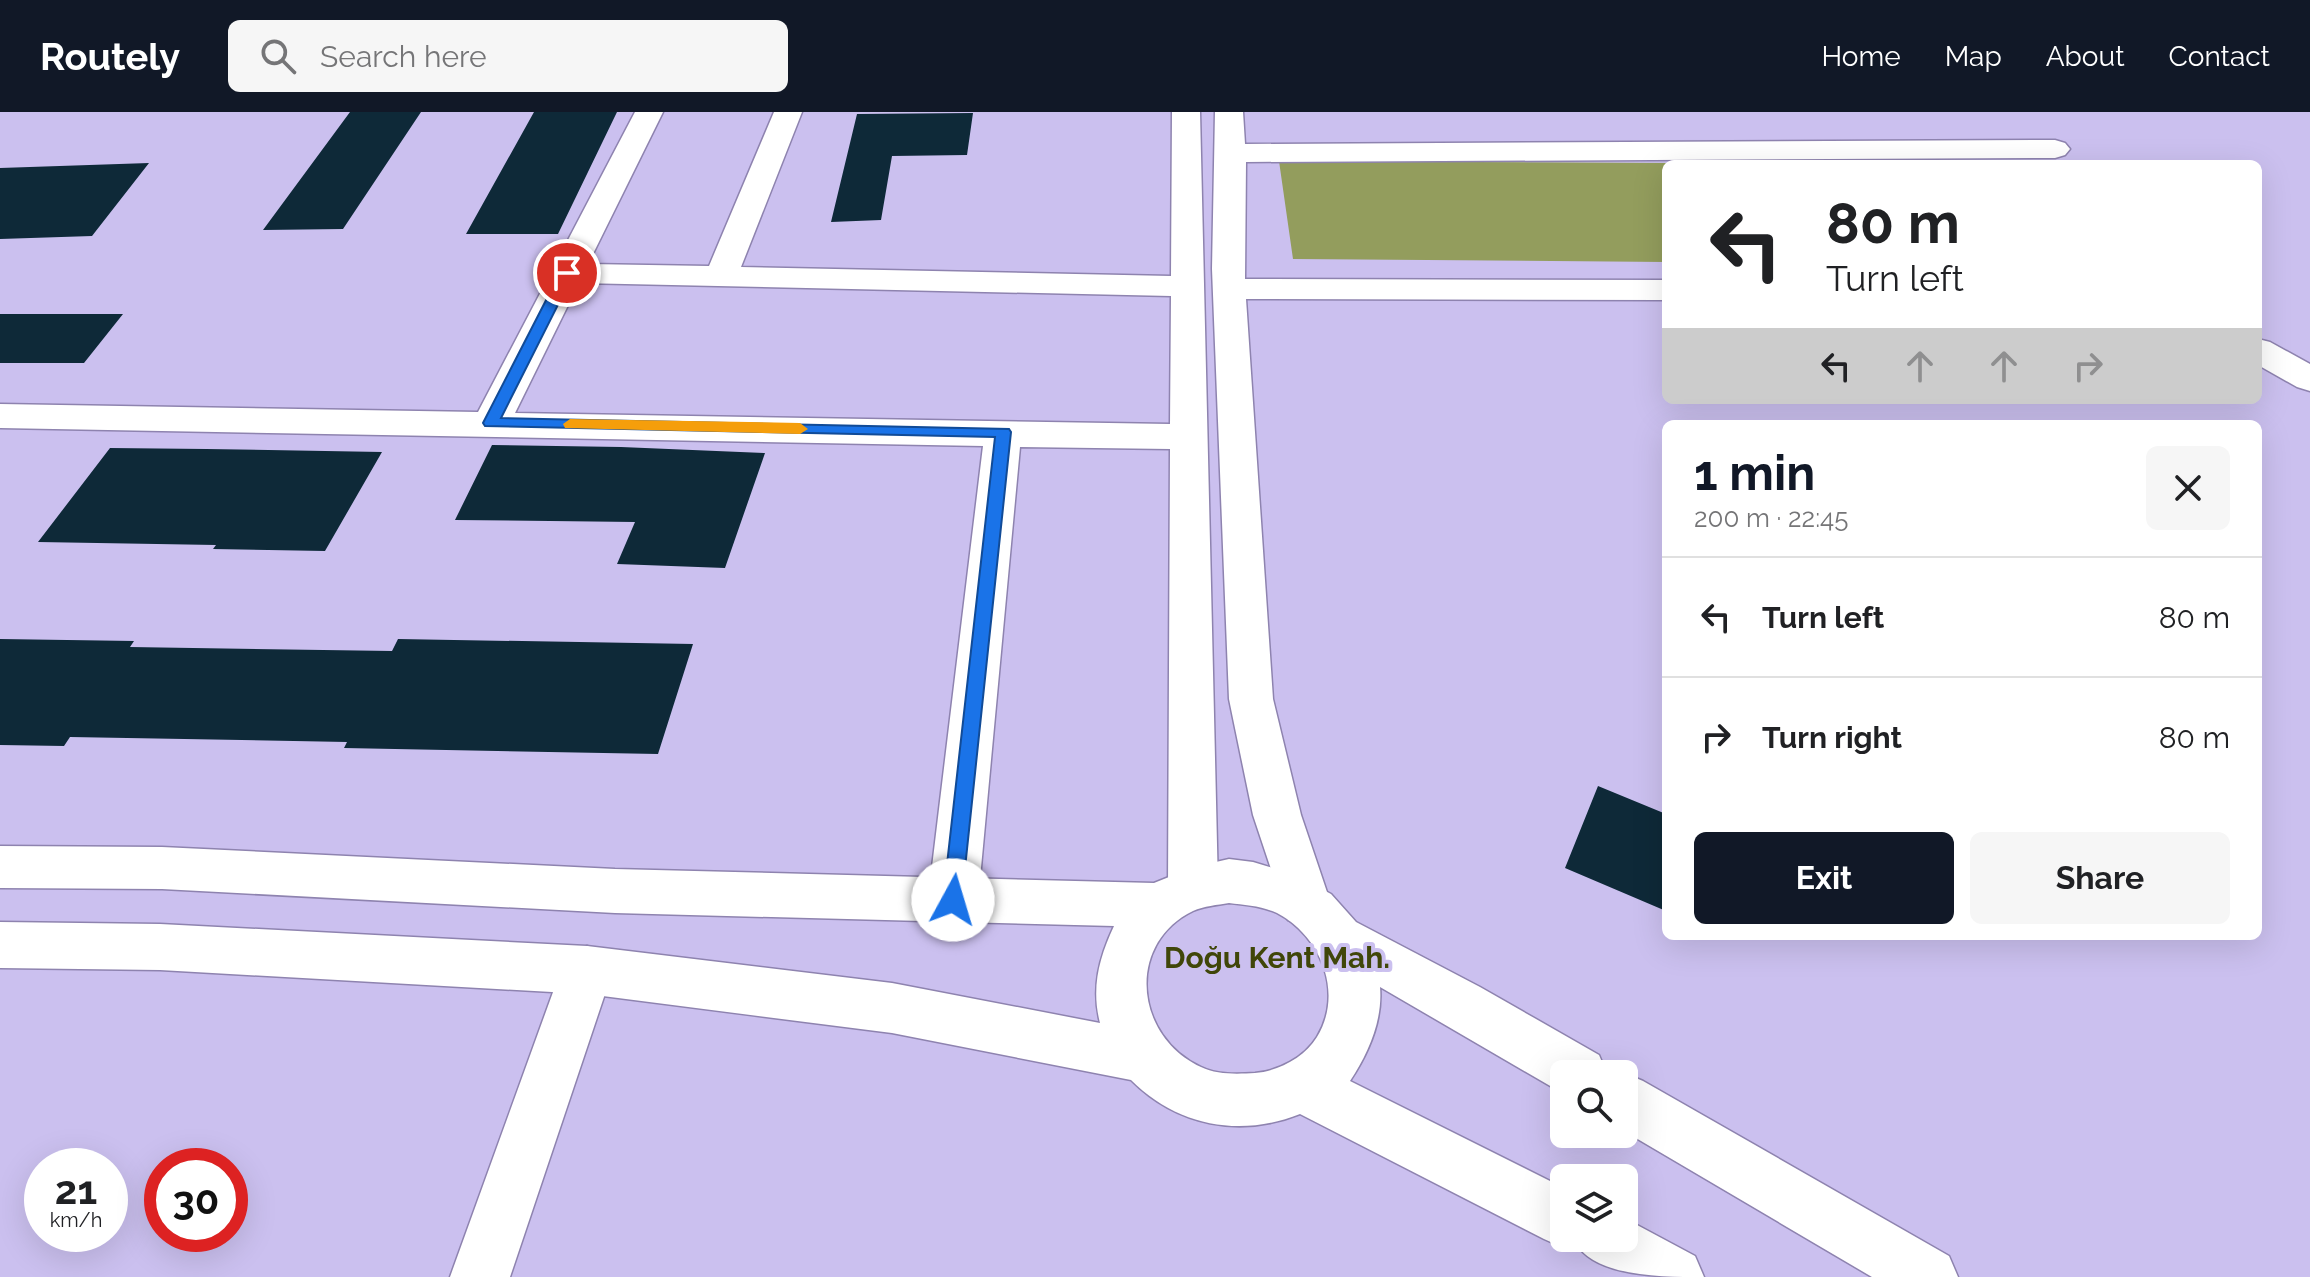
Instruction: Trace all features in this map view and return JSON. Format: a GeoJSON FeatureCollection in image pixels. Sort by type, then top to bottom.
{"type":"FeatureCollection","features":[{"type":"Feature","properties":{"kind":"street"},"geometry":{"type":"LineString","coordinates":[[491,423],[649,112]]}},
{"type":"Feature","properties":{"kind":"street"},"geometry":{"type":"LineString","coordinates":[[721,276],[788,112]]}},
{"type":"Feature","properties":{"kind":"street"},"geometry":{"type":"LineString","coordinates":[[1186,112],[1191,437],[1177,896],[1138,929],[1124,959],[1120,992],[1127,1026],[1145,1057],[1174,1082],[1208,1098],[1241,1103],[1273,1098],[1302,1086],[1330,1064],[1348,1035],[1355,1003],[1352,969],[1322,921],[1277,815],[1251,699],[1229,289],[1229,112]]}},
{"type":"Feature","properties":{"kind":"street"},"geometry":{"type":"LineString","coordinates":[[2038,124],[2061,156]]}},
{"type":"Feature","properties":{"kind":"street"},"geometry":{"type":"LineString","coordinates":[[1231,153],[2061,156]]}},
{"type":"Feature","properties":{"kind":"street"},"geometry":{"type":"LineString","coordinates":[[567,273],[1189,286]]}},
{"type":"Feature","properties":{"kind":"street"},"geometry":{"type":"LineString","coordinates":[[1229,289],[1662,290]]}},
{"type":"Feature","properties":{"kind":"street"},"geometry":{"type":"LineString","coordinates":[[2262,352],[2310,379]]}},
{"type":"Feature","properties":{"kind":"street"},"geometry":{"type":"LineString","coordinates":[[0,416],[1191,437]]}},
{"type":"Feature","properties":{"kind":"street"},"geometry":{"type":"LineString","coordinates":[[953,900],[1003,432]]}},
{"type":"Feature","properties":{"kind":"street"},"geometry":{"type":"LineString","coordinates":[[0,867],[162,868],[615,891],[953,900],[1177,896],[1229,881],[1256,883],[1282,890],[1322,921],[1556,1060]]}},
{"type":"Feature","properties":{"kind":"street"},"geometry":{"type":"LineString","coordinates":[[0,945],[160,947],[587,970],[892,1008],[1145,1057]]}},
{"type":"Feature","properties":{"kind":"street"},"geometry":{"type":"LineString","coordinates":[[480,1277],[587,970]]}},
{"type":"Feature","properties":{"kind":"street"},"geometry":{"type":"LineString","coordinates":[[1302,1086],[1550,1212]]}},
{"type":"Feature","properties":{"kind":"street"},"geometry":{"type":"LineString","coordinates":[[1638,1108],[1928,1277]]}},
{"type":"Feature","properties":{"kind":"street"},"geometry":{"type":"LineString","coordinates":[[1628,1252],[1674,1277]]}},
{"type":"Feature","properties":{"kind":"green space"},"geometry":{"type":"Polygon","coordinates":[[[1279,161],[1662,163],[1662,262],[1293,259],[1279,161]]]}},
{"type":"Feature","properties":{"kind":"building"},"geometry":{"type":"Polygon","coordinates":[[[350,112],[421,112],[343,229],[263,230],[350,112]]]}},
{"type":"Feature","properties":{"kind":"building"},"geometry":{"type":"Polygon","coordinates":[[[534,112],[617,112],[558,234],[466,234],[534,112]]]}},
{"type":"Feature","properties":{"kind":"building"},"geometry":{"type":"Polygon","coordinates":[[[973,113],[967,155],[892,156],[881,220],[831,222],[857,114],[973,113]]]}},
{"type":"Feature","properties":{"kind":"building"},"geometry":{"type":"Polygon","coordinates":[[[149,163],[92,236],[0,239],[0,168],[149,163]]]}},
{"type":"Feature","properties":{"kind":"building"},"geometry":{"type":"Polygon","coordinates":[[[0,314],[123,314],[84,363],[0,363],[0,314]]]}},
{"type":"Feature","properties":{"kind":"building"},"geometry":{"type":"Polygon","coordinates":[[[492,445],[765,453],[725,568],[617,564],[635,522],[455,520],[492,445]]]}},
{"type":"Feature","properties":{"kind":"building"},"geometry":{"type":"Polygon","coordinates":[[[110,448],[382,452],[325,551],[213,549],[216,545],[38,542],[110,448]]]}},
{"type":"Feature","properties":{"kind":"building"},"geometry":{"type":"Polygon","coordinates":[[[0,639],[134,641],[130,647],[392,651],[398,639],[693,644],[658,754],[344,748],[347,742],[70,737],[64,746],[0,745],[0,639]]]}},
{"type":"Feature","properties":{"kind":"building"},"geometry":{"type":"Polygon","coordinates":[[[1598,786],[1662,812],[1662,909],[1565,868],[1598,786]]]}},
{"type":"Feature","properties":{"kind":"slow traffic"},"geometry":{"type":"LineString","coordinates":[[570,424],[800,429]]}},
{"type":"Feature","properties":{"kind":"district","name":"Doğu Kent Mah."},"geometry":{"type":"Point","coordinates":[1277,957]}},
{"type":"Feature","properties":{"kind":"route"},"geometry":{"type":"LineString","coordinates":[[567,273],[491,423],[1003,432],[953,900]]}}]}
